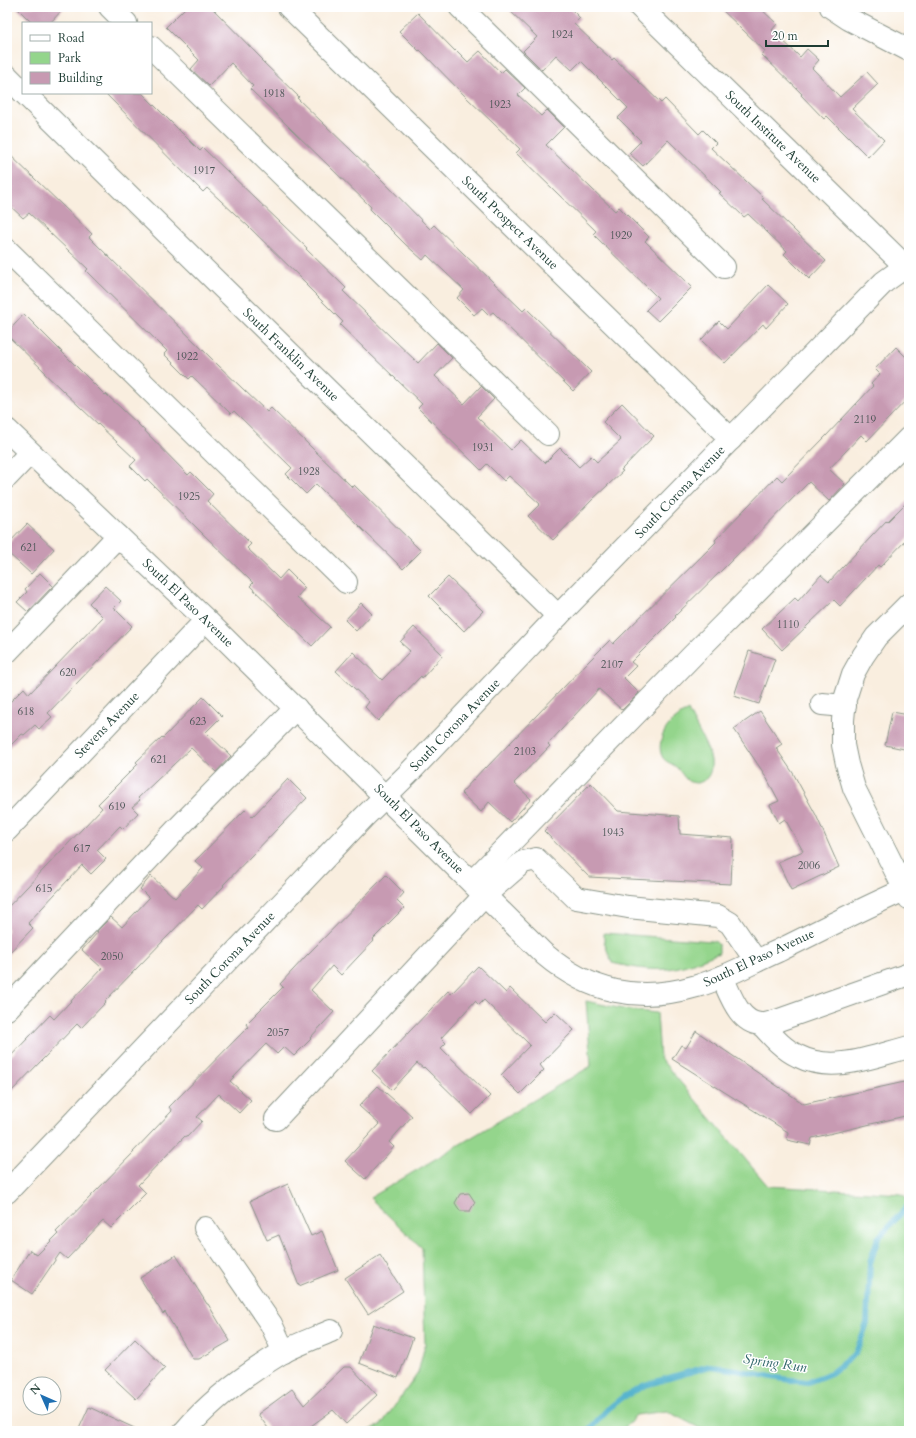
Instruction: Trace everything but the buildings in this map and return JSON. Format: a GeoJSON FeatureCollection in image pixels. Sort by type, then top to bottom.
{"type":"FeatureCollection","features":[{"type":"Feature","properties":{"kind":"street"},"geometry":{"type":"LineString","coordinates":[[110,7],[125,22]]}},
{"type":"Feature","properties":{"kind":"street","name":"South Prospect Avenue"},"geometry":{"type":"LineString","coordinates":[[289,7],[732,439]]}},
{"type":"Feature","properties":{"kind":"street"},"geometry":{"type":"LineString","coordinates":[[460,7],[724,267]]}},
{"type":"Feature","properties":{"kind":"street","name":"South Institute Avenue"},"geometry":{"type":"LineString","coordinates":[[640,7],[907,265]]}},
{"type":"Feature","properties":{"kind":"street"},"geometry":{"type":"LineString","coordinates":[[832,7],[850,19],[909,50]]}},
{"type":"Feature","properties":{"kind":"street"},"geometry":{"type":"LineString","coordinates":[[152,48],[548,434]]}},
{"type":"Feature","properties":{"kind":"street","name":"South Franklin Avenue"},"geometry":{"type":"LineString","coordinates":[[7,76],[22,90]]}},
{"type":"Feature","properties":{"kind":"street","name":"South Franklin Avenue"},"geometry":{"type":"LineString","coordinates":[[26,94],[558,616]]}},
{"type":"Feature","properties":{"kind":"street"},"geometry":{"type":"LineString","coordinates":[[7,250],[346,582]]}},
{"type":"Feature","properties":{"kind":"street","name":"South Corona Avenue"},"geometry":{"type":"LineString","coordinates":[[7,1192],[558,616],[884,282],[907,265]]}},
{"type":"Feature","properties":{"kind":"street","name":"South El Paso Avenue"},"geometry":{"type":"LineString","coordinates":[[7,430],[206,620],[479,888],[544,954],[574,976],[600,987],[624,993],[663,993],[698,986],[722,977],[908,892]]}},
{"type":"Feature","properties":{"kind":"street"},"geometry":{"type":"LineString","coordinates":[[276,1119],[479,888],[692,656],[909,438]]}},
{"type":"Feature","properties":{"kind":"street"},"geometry":{"type":"LineString","coordinates":[[7,477],[30,453]]}},
{"type":"Feature","properties":{"kind":"street"},"geometry":{"type":"LineString","coordinates":[[7,652],[118,536]]}},
{"type":"Feature","properties":{"kind":"street"},"geometry":{"type":"LineString","coordinates":[[908,892],[854,788],[847,764],[844,745],[845,706],[853,674],[876,637],[909,604]]}},
{"type":"Feature","properties":{"kind":"street","name":"Stevens Avenue"},"geometry":{"type":"LineString","coordinates":[[7,830],[206,620]]}},
{"type":"Feature","properties":{"kind":"street"},"geometry":{"type":"LineString","coordinates":[[822,704],[845,706]]}},
{"type":"Feature","properties":{"kind":"street"},"geometry":{"type":"LineString","coordinates":[[7,1009],[176,830],[296,708]]}},
{"type":"Feature","properties":{"kind":"street"},"geometry":{"type":"LineString","coordinates":[[479,888],[524,862],[536,859],[576,898],[628,907],[718,916],[730,923],[756,961]]}},
{"type":"Feature","properties":{"kind":"street"},"geometry":{"type":"LineString","coordinates":[[760,1024],[776,1021],[909,974]]}},
{"type":"Feature","properties":{"kind":"street"},"geometry":{"type":"LineString","coordinates":[[722,977],[740,1013],[751,1021],[760,1024],[778,1042],[797,1056],[818,1064],[848,1064],[909,1047]]}},
{"type":"Feature","properties":{"kind":"street"},"geometry":{"type":"LineString","coordinates":[[205,1228],[271,1324],[284,1352]]}},
{"type":"Feature","properties":{"kind":"street"},"geometry":{"type":"LineString","coordinates":[[185,1431],[200,1413],[232,1385],[284,1352],[331,1331]]}},
{"type":"Feature","properties":{"kind":"green space"},"geometry":{"type":"Polygon","coordinates":[[[688,710],[705,743],[711,760],[709,775],[701,782],[697,783],[688,781],[676,767],[664,760],[660,748],[662,738],[668,726],[688,710]]]}},
{"type":"Feature","properties":{"kind":"green space"},"geometry":{"type":"Polygon","coordinates":[[[604,933],[712,941],[719,945],[719,953],[675,968],[647,969],[633,967],[612,963],[604,942],[604,933]]]}},
{"type":"Feature","properties":{"kind":"green space"},"geometry":{"type":"Polygon","coordinates":[[[586,1001],[628,1010],[657,1013],[660,1058],[768,1186],[902,1194],[909,1200],[909,1431],[705,1431],[667,1411],[636,1415],[621,1431],[368,1431],[381,1425],[418,1373],[425,1345],[422,1248],[370,1198],[591,1066],[586,1001]]]}},
{"type":"Feature","properties":{"kind":"waterway","name":"Spring Run"},"geometry":{"type":"LineString","coordinates":[[588,1431],[608,1409],[623,1397],[645,1385],[710,1366],[808,1382],[831,1373],[856,1353],[867,1323],[870,1263],[878,1238],[909,1205]]}}]}
